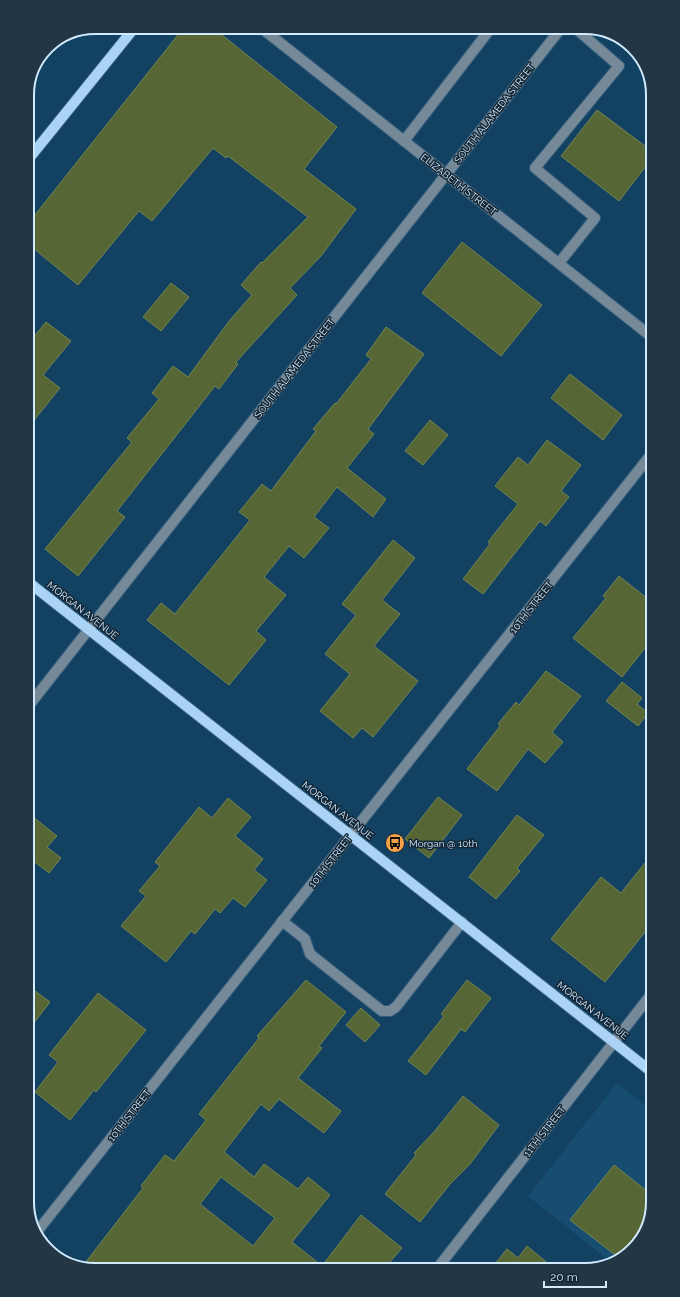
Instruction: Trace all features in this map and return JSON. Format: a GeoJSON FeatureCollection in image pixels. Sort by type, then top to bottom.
{"type":"FeatureCollection","features":[{"type":"Feature","properties":{"kind":"main road"},"geometry":{"type":"LineString","coordinates":[[34,152],[128,34]]}},
{"type":"Feature","properties":{"kind":"main road","name":"MORGAN AVENUE"},"geometry":{"type":"LineString","coordinates":[[34,586],[646,1068]]}},
{"type":"Feature","properties":{"kind":"street","name":"ELIZABETH STREET"},"geometry":{"type":"LineString","coordinates":[[269,34],[646,332]]}},
{"type":"Feature","properties":{"kind":"street"},"geometry":{"type":"LineString","coordinates":[[404,141],[486,34]]}},
{"type":"Feature","properties":{"kind":"street","name":"SOUTH ALAMEDA STREET"},"geometry":{"type":"LineString","coordinates":[[34,698],[556,34]]}},
{"type":"Feature","properties":{"kind":"street"},"geometry":{"type":"LineString","coordinates":[[559,263],[595,218],[535,168],[619,66],[582,34]]}},
{"type":"Feature","properties":{"kind":"street","name":"10TH STREET"},"geometry":{"type":"LineString","coordinates":[[40,1228],[646,461]]}},
{"type":"Feature","properties":{"kind":"street"},"geometry":{"type":"LineString","coordinates":[[282,922],[305,939],[310,954],[382,1011],[390,1010],[396,1007],[462,922]]}},
{"type":"Feature","properties":{"kind":"street","name":"11TH STREET"},"geometry":{"type":"LineString","coordinates":[[441,1263],[646,1001]]}},
{"type":"Feature","properties":{"kind":"shaded area"},"geometry":{"type":"Polygon","coordinates":[[[617,1083],[646,1106],[646,1202],[643,1221],[636,1236],[619,1253],[606,1259],[528,1196],[617,1083]]]}},
{"type":"Feature","properties":{"kind":"building"},"geometry":{"type":"Polygon","coordinates":[[[179,34],[221,34],[337,127],[304,169],[356,209],[321,256],[290,288],[297,295],[236,362],[238,364],[219,389],[215,386],[117,511],[125,517],[78,576],[45,549],[132,442],[127,438],[159,399],[152,393],[173,366],[188,377],[230,320],[252,295],[241,285],[261,262],[262,263],[308,217],[228,156],[226,158],[213,148],[152,221],[139,211],[78,285],[34,249],[34,216],[179,34]]]}},
{"type":"Feature","properties":{"kind":"building"},"geometry":{"type":"Polygon","coordinates":[[[597,110],[646,147],[646,166],[619,201],[561,156],[597,110]]]}},
{"type":"Feature","properties":{"kind":"building"},"geometry":{"type":"Polygon","coordinates":[[[462,242],[542,305],[501,356],[422,293],[462,242]]]}},
{"type":"Feature","properties":{"kind":"building"},"geometry":{"type":"Polygon","coordinates":[[[171,283],[189,297],[161,331],[143,317],[171,283]]]}},
{"type":"Feature","properties":{"kind":"building"},"geometry":{"type":"Polygon","coordinates":[[[46,322],[71,341],[43,375],[60,388],[34,420],[34,337],[46,322]]]}},
{"type":"Feature","properties":{"kind":"building"},"geometry":{"type":"Polygon","coordinates":[[[386,327],[424,354],[368,429],[374,434],[347,468],[386,499],[373,517],[337,487],[314,517],[329,528],[304,558],[289,546],[264,577],[286,595],[256,631],[266,640],[229,685],[147,620],[161,603],[175,614],[250,520],[239,512],[262,484],[271,491],[316,431],[313,429],[335,403],[336,404],[371,359],[366,355],[386,327]]]}},
{"type":"Feature","properties":{"kind":"building"},"geometry":{"type":"Polygon","coordinates":[[[570,374],[622,415],[603,440],[551,398],[570,374]]]}},
{"type":"Feature","properties":{"kind":"building"},"geometry":{"type":"Polygon","coordinates":[[[430,420],[448,435],[423,465],[405,451],[430,420]]]}},
{"type":"Feature","properties":{"kind":"building"},"geometry":{"type":"Polygon","coordinates":[[[547,440],[581,465],[561,491],[569,497],[546,526],[540,521],[483,594],[463,579],[490,544],[488,542],[518,504],[495,486],[518,457],[528,465],[547,440]]]}},
{"type":"Feature","properties":{"kind":"building"},"geometry":{"type":"Polygon","coordinates":[[[393,540],[415,558],[382,600],[400,614],[374,646],[418,681],[373,737],[362,728],[353,738],[320,711],[350,674],[325,654],[356,615],[342,604],[393,540]]]}},
{"type":"Feature","properties":{"kind":"building"},"geometry":{"type":"Polygon","coordinates":[[[619,576],[646,597],[646,647],[622,677],[573,638],[606,598],[603,596],[619,576]]]}},
{"type":"Feature","properties":{"kind":"building"},"geometry":{"type":"Polygon","coordinates":[[[546,671],[581,696],[552,732],[563,742],[545,763],[528,749],[497,791],[467,769],[500,726],[498,724],[516,702],[519,705],[546,671]]]}},
{"type":"Feature","properties":{"kind":"building"},"geometry":{"type":"Polygon","coordinates":[[[622,682],[642,698],[637,704],[646,711],[646,716],[638,726],[606,701],[622,682]]]}},
{"type":"Feature","properties":{"kind":"building"},"geometry":{"type":"Polygon","coordinates":[[[438,797],[462,815],[429,858],[405,839],[438,797]]]}},
{"type":"Feature","properties":{"kind":"building"},"geometry":{"type":"Polygon","coordinates":[[[228,798],[251,817],[235,836],[263,859],[254,870],[267,880],[245,907],[233,898],[220,913],[215,909],[195,934],[191,931],[166,962],[121,926],[146,896],[139,891],[160,866],[155,862],[199,807],[212,818],[228,798]]]}},
{"type":"Feature","properties":{"kind":"building"},"geometry":{"type":"Polygon","coordinates":[[[517,815],[544,835],[517,868],[520,871],[496,899],[469,877],[517,815]]]}},
{"type":"Feature","properties":{"kind":"building"},"geometry":{"type":"Polygon","coordinates":[[[34,818],[57,836],[47,847],[61,858],[49,873],[34,861],[34,818]]]}},
{"type":"Feature","properties":{"kind":"building"},"geometry":{"type":"Polygon","coordinates":[[[646,862],[646,931],[605,982],[551,939],[601,877],[621,893],[646,862]]]}},
{"type":"Feature","properties":{"kind":"building"},"geometry":{"type":"Polygon","coordinates":[[[306,980],[346,1012],[319,1046],[322,1048],[298,1078],[341,1111],[324,1133],[279,1099],[269,1111],[261,1104],[224,1152],[254,1177],[264,1164],[298,1189],[308,1177],[330,1195],[292,1242],[318,1263],[86,1262],[143,1188],[141,1186],[165,1155],[174,1161],[206,1120],[199,1114],[259,1038],[257,1036],[306,980]],[[221,1177],[200,1204],[253,1246],[275,1218],[221,1177]]]}},
{"type":"Feature","properties":{"kind":"building"},"geometry":{"type":"Polygon","coordinates":[[[467,980],[491,998],[465,1032],[461,1029],[426,1075],[408,1061],[444,1016],[441,1014],[467,980]]]}},
{"type":"Feature","properties":{"kind":"building"},"geometry":{"type":"Polygon","coordinates":[[[34,990],[50,1002],[34,1023],[34,990]]]}},
{"type":"Feature","properties":{"kind":"building"},"geometry":{"type":"Polygon","coordinates":[[[98,993],[146,1030],[96,1092],[94,1090],[70,1120],[35,1092],[58,1062],[49,1055],[98,993]]]}},
{"type":"Feature","properties":{"kind":"building"},"geometry":{"type":"Polygon","coordinates":[[[361,1008],[380,1025],[365,1042],[346,1025],[361,1008]]]}},
{"type":"Feature","properties":{"kind":"building"},"geometry":{"type":"Polygon","coordinates":[[[463,1096],[499,1125],[470,1164],[450,1184],[420,1222],[385,1194],[416,1155],[414,1153],[434,1132],[463,1096]]]}},
{"type":"Feature","properties":{"kind":"building"},"geometry":{"type":"Polygon","coordinates":[[[614,1165],[646,1190],[645,1210],[640,1229],[631,1242],[615,1255],[570,1220],[614,1165]]]}},
{"type":"Feature","properties":{"kind":"building"},"geometry":{"type":"Polygon","coordinates":[[[361,1215],[402,1248],[389,1263],[324,1263],[361,1215]]]}},
{"type":"Feature","properties":{"kind":"building"},"geometry":{"type":"Polygon","coordinates":[[[527,1246],[548,1263],[496,1263],[507,1249],[518,1258],[527,1246]]]}},
{"type":"Feature","properties":{"kind":"place","name":"Morgan @ 10th"},"geometry":{"type":"Point","coordinates":[395,843]}}]}
